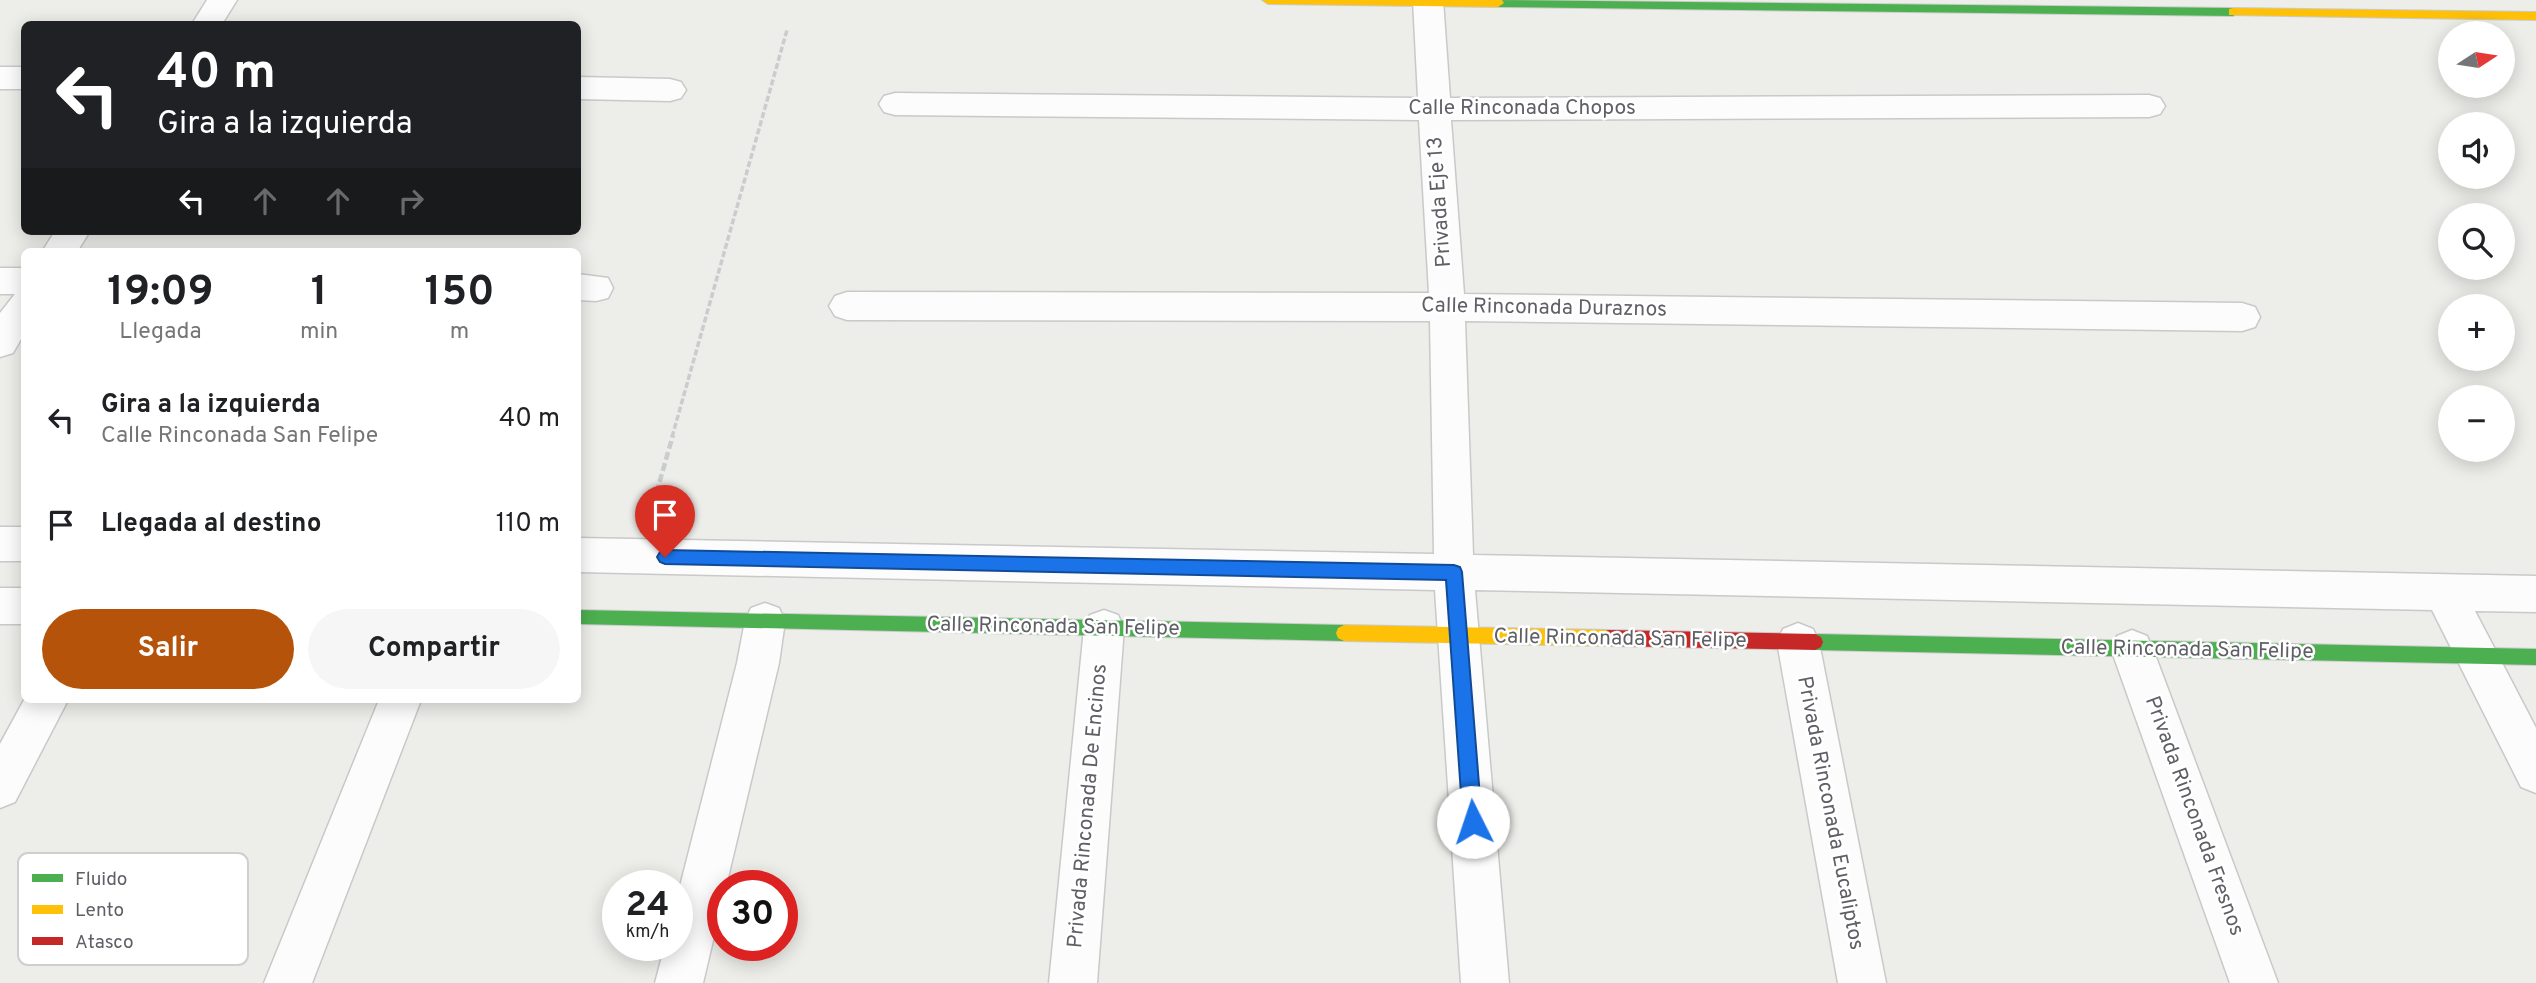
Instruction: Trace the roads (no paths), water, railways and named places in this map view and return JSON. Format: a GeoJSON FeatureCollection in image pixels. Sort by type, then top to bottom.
{"type":"FeatureCollection","features":[{"type":"Feature","properties":{"kind":"street"},"geometry":{"type":"LineString","coordinates":[[209,21],[222,0]]}},
{"type":"Feature","properties":{"kind":"street"},"geometry":{"type":"LineString","coordinates":[[1268,0],[1624,1],[2536,16]]}},
{"type":"Feature","properties":{"kind":"street","name":"Privada Eje 13"},"geometry":{"type":"LineString","coordinates":[[1428,0],[1447,307],[1454,572],[1485,983]]}},
{"type":"Feature","properties":{"kind":"street"},"geometry":{"type":"LineString","coordinates":[[0,78],[21,78]]}},
{"type":"Feature","properties":{"kind":"street"},"geometry":{"type":"LineString","coordinates":[[581,88],[670,90]]}},
{"type":"Feature","properties":{"kind":"street","name":"Calle Rinconada Chopos"},"geometry":{"type":"LineString","coordinates":[[895,104],[1434,108],[2149,106]]}},
{"type":"Feature","properties":{"kind":"street"},"geometry":{"type":"LineString","coordinates":[[0,281],[21,281]]}},
{"type":"Feature","properties":{"kind":"street","name":"Calle Rinconada Duraznos"},"geometry":{"type":"LineString","coordinates":[[847,306],[1447,307],[2242,317]]}},
{"type":"Feature","properties":{"kind":"street"},"geometry":{"type":"LineString","coordinates":[[0,343],[21,310]]}},
{"type":"Feature","properties":{"kind":"street"},"geometry":{"type":"LineString","coordinates":[[0,544],[21,544]]}},
{"type":"Feature","properties":{"kind":"street"},"geometry":{"type":"LineString","coordinates":[[581,555],[2536,594]]}},
{"type":"Feature","properties":{"kind":"street"},"geometry":{"type":"LineString","coordinates":[[2444,592],[2536,772]]}},
{"type":"Feature","properties":{"kind":"street"},"geometry":{"type":"LineString","coordinates":[[0,606],[21,606]]}},
{"type":"Feature","properties":{"kind":"street","name":"Calle Rinconada San Felipe"},"geometry":{"type":"LineString","coordinates":[[581,617],[2536,657]]}},
{"type":"Feature","properties":{"kind":"street"},"geometry":{"type":"LineString","coordinates":[[679,983],[758,663],[765,621]]}},
{"type":"Feature","properties":{"kind":"street","name":"Privada Rinconada De Encinos"},"geometry":{"type":"LineString","coordinates":[[1073,983],[1104,628]]}},
{"type":"Feature","properties":{"kind":"street","name":"Privada Rinconada Eucaliptos"},"geometry":{"type":"LineString","coordinates":[[1798,642],[1862,983]]}},
{"type":"Feature","properties":{"kind":"street","name":"Privada Rinconada Fresnos"},"geometry":{"type":"LineString","coordinates":[[2132,649],[2254,983]]}},
{"type":"Feature","properties":{"kind":"street"},"geometry":{"type":"LineString","coordinates":[[0,787],[45,703]]}},
{"type":"Feature","properties":{"kind":"street"},"geometry":{"type":"LineString","coordinates":[[288,983],[399,703]]}}]}
